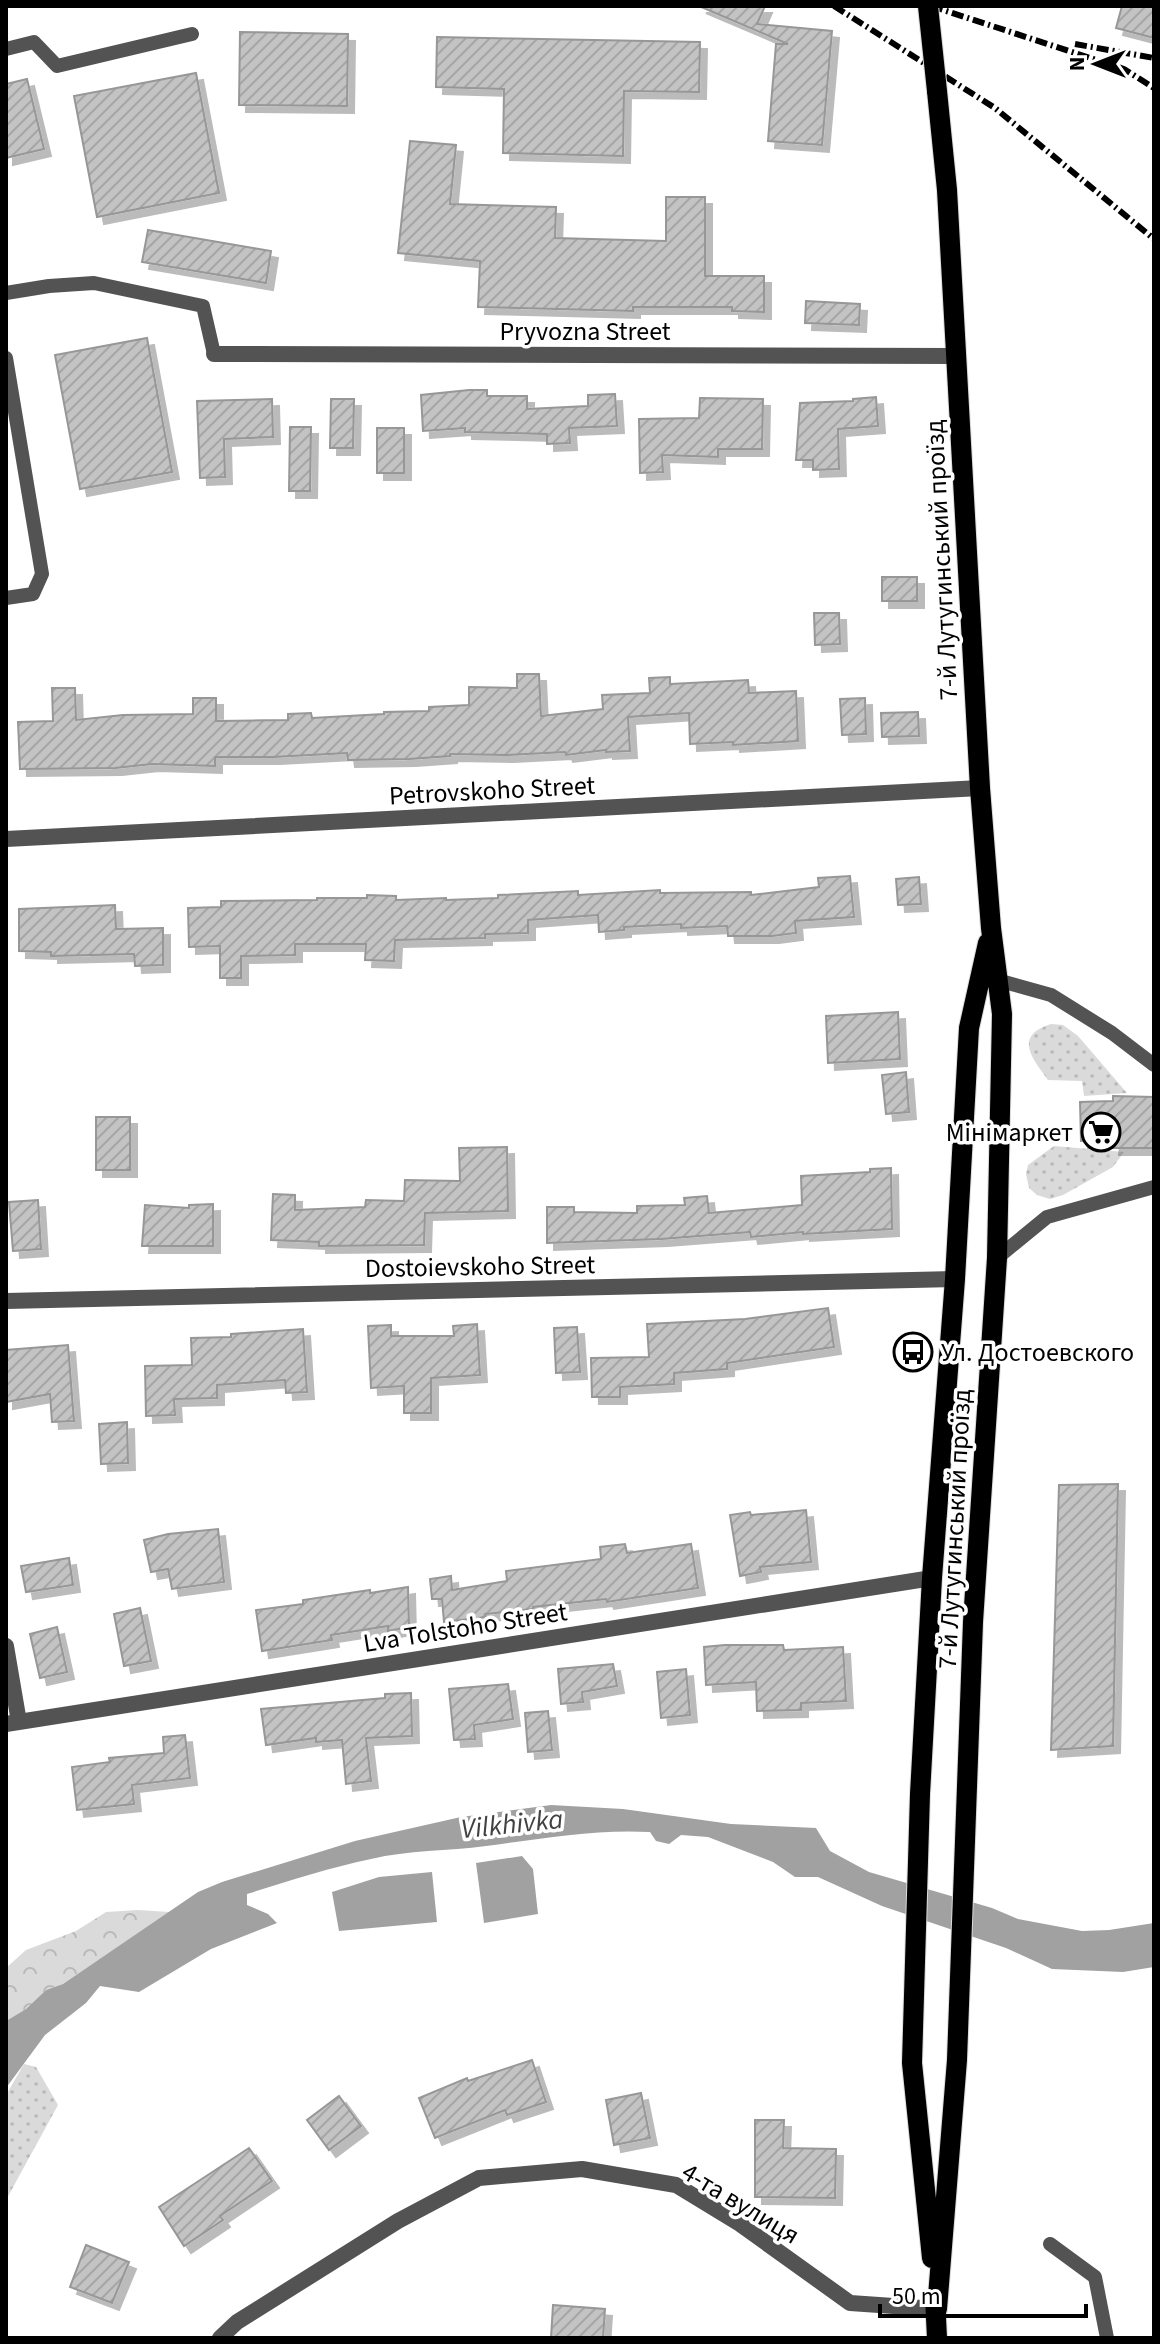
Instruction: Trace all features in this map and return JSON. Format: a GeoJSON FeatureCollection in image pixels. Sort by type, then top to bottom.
{"type":"FeatureCollection","features":[{"type":"Feature","properties":{"kind":"main road","name":"7-й Лутугинський проїзд"},"geometry":{"type":"LineString","coordinates":[[928,6],[947,190],[980,788],[991,928],[1002,1014],[997,1258],[973,1622],[957,2060],[937,2309]]}},
{"type":"Feature","properties":{"kind":"main road","name":"7-й Лутугинський проїзд"},"geometry":{"type":"LineString","coordinates":[[937,2309],[912,2063],[920,1794],[969,1028],[991,928]]}},
{"type":"Feature","properties":{"kind":"main road"},"geometry":{"type":"LineString","coordinates":[[937,2309],[937,2338]]}},
{"type":"Feature","properties":{"kind":"street","name":"Pryvozna Street"},"geometry":{"type":"LineString","coordinates":[[214,354],[955,356]]}},
{"type":"Feature","properties":{"kind":"street","name":"Petrovskoho Street"},"geometry":{"type":"LineString","coordinates":[[6,839],[980,788]]}},
{"type":"Feature","properties":{"kind":"street","name":"Dostoievskoho Street"},"geometry":{"type":"LineString","coordinates":[[6,1301],[955,1279]]}},
{"type":"Feature","properties":{"kind":"street","name":"Lva Tolstoho Street"},"geometry":{"type":"LineString","coordinates":[[12,1723],[932,1578]]}},
{"type":"Feature","properties":{"kind":"street"},"geometry":{"type":"LineString","coordinates":[[6,1646],[12,1723]]}},
{"type":"Feature","properties":{"kind":"street","name":"4-та вулиця"},"geometry":{"type":"LineString","coordinates":[[220,2338],[237,2322],[398,2221],[479,2178],[582,2169],[676,2185],[740,2224],[850,2303],[937,2309]]}},
{"type":"Feature","properties":{"kind":"lane"},"geometry":{"type":"LineString","coordinates":[[6,49],[34,42],[57,66],[192,34]]}},
{"type":"Feature","properties":{"kind":"lane"},"geometry":{"type":"LineString","coordinates":[[6,293],[94,283],[203,306],[214,354]]}},
{"type":"Feature","properties":{"kind":"lane"},"geometry":{"type":"LineString","coordinates":[[6,358],[42,574],[33,594],[6,598]]}},
{"type":"Feature","properties":{"kind":"lane"},"geometry":{"type":"LineString","coordinates":[[997,980],[1051,995],[1112,1033],[1154,1065]]}},
{"type":"Feature","properties":{"kind":"lane"},"geometry":{"type":"LineString","coordinates":[[997,1258],[1047,1217],[1154,1187]]}},
{"type":"Feature","properties":{"kind":"lane"},"geometry":{"type":"LineString","coordinates":[[1050,2244],[1095,2277],[1107,2338]]}},
{"type":"Feature","properties":{"kind":"green space"},"geometry":{"type":"Polygon","coordinates":[[[1051,1024],[1063,1025],[1078,1036],[1127,1093],[1084,1096],[1082,1081],[1048,1080],[1032,1056],[1029,1041],[1039,1029],[1051,1024]]]}},
{"type":"Feature","properties":{"kind":"green space"},"geometry":{"type":"Polygon","coordinates":[[[1054,1146],[1124,1152],[1113,1167],[1050,1199],[1037,1195],[1029,1188],[1026,1174],[1028,1165],[1054,1146]]]}},
{"type":"Feature","properties":{"kind":"green space"},"geometry":{"type":"Polygon","coordinates":[[[106,1912],[170,1912],[63,1984],[46,1990],[26,2009],[6,2021],[6,1968],[26,1950],[76,1931],[106,1912]]]}},
{"type":"Feature","properties":{"kind":"green space"},"geometry":{"type":"Polygon","coordinates":[[[24,2064],[36,2067],[58,2105],[6,2200],[6,2095],[24,2064]]]}},
{"type":"Feature","properties":{"kind":"water","name":"Vilkhivka"},"geometry":{"type":"Polygon","coordinates":[[[551,1805],[623,1809],[731,1824],[816,1828],[830,1851],[869,1872],[992,1908],[1018,1919],[1082,1931],[1154,1923],[1154,1967],[1123,1972],[1052,1969],[1006,1948],[882,1906],[818,1877],[795,1877],[773,1862],[708,1837],[681,1835],[669,1844],[656,1841],[650,1832],[568,1835],[385,1856],[247,1894],[247,1905],[268,1914],[277,1923],[211,1949],[139,1992],[100,1986],[86,2003],[45,2035],[6,2088],[6,2021],[26,2009],[46,1990],[63,1984],[198,1892],[355,1841],[461,1817],[551,1805]]]}},
{"type":"Feature","properties":{"kind":"water"},"geometry":{"type":"Polygon","coordinates":[[[522,1856],[533,1869],[538,1914],[484,1923],[476,1863],[522,1856]]]}},
{"type":"Feature","properties":{"kind":"water"},"geometry":{"type":"Polygon","coordinates":[[[432,1872],[437,1922],[339,1931],[332,1892],[379,1877],[432,1872]]]}},
{"type":"Feature","properties":{"kind":"building"},"geometry":{"type":"Polygon","coordinates":[[[699,6],[765,6],[757,24],[832,31],[822,145],[768,141],[776,44],[788,44],[699,6]]]}},
{"type":"Feature","properties":{"kind":"building"},"geometry":{"type":"Polygon","coordinates":[[[1122,6],[1154,6],[1154,38],[1116,28],[1122,6]]]}},
{"type":"Feature","properties":{"kind":"building"},"geometry":{"type":"Polygon","coordinates":[[[240,32],[348,34],[347,106],[239,105],[240,32]]]}},
{"type":"Feature","properties":{"kind":"building"},"geometry":{"type":"Polygon","coordinates":[[[437,37],[700,42],[699,92],[624,91],[623,156],[503,153],[504,89],[436,87],[437,37]]]}},
{"type":"Feature","properties":{"kind":"building"},"geometry":{"type":"Polygon","coordinates":[[[196,73],[219,193],[97,217],[74,96],[196,73]]]}},
{"type":"Feature","properties":{"kind":"building"},"geometry":{"type":"Polygon","coordinates":[[[27,79],[44,149],[6,158],[6,84],[27,79]]]}},
{"type":"Feature","properties":{"kind":"building"},"geometry":{"type":"Polygon","coordinates":[[[410,141],[456,145],[450,204],[556,207],[555,238],[666,241],[666,197],[705,197],[705,276],[764,276],[764,312],[732,311],[732,307],[633,307],[633,311],[478,307],[480,261],[398,253],[410,141]]]}},
{"type":"Feature","properties":{"kind":"building"},"geometry":{"type":"Polygon","coordinates":[[[148,230],[271,251],[266,283],[142,262],[148,230]]]}},
{"type":"Feature","properties":{"kind":"building"},"geometry":{"type":"Polygon","coordinates":[[[806,301],[860,304],[859,325],[805,323],[806,301]]]}},
{"type":"Feature","properties":{"kind":"building"},"geometry":{"type":"Polygon","coordinates":[[[147,338],[172,472],[80,489],[55,355],[147,338]]]}},
{"type":"Feature","properties":{"kind":"building"},"geometry":{"type":"Polygon","coordinates":[[[487,390],[487,396],[527,396],[527,409],[588,406],[588,395],[615,394],[617,426],[569,428],[570,443],[547,444],[547,434],[465,432],[465,428],[423,431],[421,395],[487,390]]]}},
{"type":"Feature","properties":{"kind":"building"},"geometry":{"type":"Polygon","coordinates":[[[876,397],[878,426],[838,429],[839,469],[813,470],[813,460],[796,460],[800,403],[876,397]]]}},
{"type":"Feature","properties":{"kind":"building"},"geometry":{"type":"Polygon","coordinates":[[[700,398],[763,399],[762,449],[718,449],[718,457],[662,455],[663,472],[640,473],[639,419],[699,418],[700,398]]]}},
{"type":"Feature","properties":{"kind":"building"},"geometry":{"type":"Polygon","coordinates":[[[272,399],[273,437],[224,439],[225,477],[200,478],[197,401],[272,399]]]}},
{"type":"Feature","properties":{"kind":"building"},"geometry":{"type":"Polygon","coordinates":[[[331,399],[354,399],[353,448],[330,448],[331,399]]]}},
{"type":"Feature","properties":{"kind":"building"},"geometry":{"type":"Polygon","coordinates":[[[290,427],[311,427],[310,491],[289,491],[290,427]]]}},
{"type":"Feature","properties":{"kind":"building"},"geometry":{"type":"Polygon","coordinates":[[[377,428],[404,428],[404,473],[377,473],[377,428]]]}},
{"type":"Feature","properties":{"kind":"building"},"geometry":{"type":"Polygon","coordinates":[[[882,577],[917,577],[917,601],[882,601],[882,577]]]}},
{"type":"Feature","properties":{"kind":"building"},"geometry":{"type":"Polygon","coordinates":[[[814,613],[839,613],[840,644],[815,645],[814,613]]]}},
{"type":"Feature","properties":{"kind":"building"},"geometry":{"type":"Polygon","coordinates":[[[517,674],[539,674],[541,716],[603,709],[602,695],[650,693],[649,678],[670,677],[670,684],[748,680],[749,693],[796,691],[798,741],[690,744],[689,713],[628,717],[630,751],[606,750],[566,755],[565,752],[450,754],[409,759],[348,760],[347,753],[215,757],[215,766],[152,764],[115,768],[20,769],[18,722],[53,721],[52,688],[75,688],[76,720],[123,715],[193,714],[193,698],[216,698],[216,721],[288,720],[288,714],[311,713],[312,718],[429,711],[429,707],[469,705],[469,687],[517,688],[517,674]]]}},
{"type":"Feature","properties":{"kind":"building"},"geometry":{"type":"Polygon","coordinates":[[[865,698],[866,734],[842,735],[840,699],[865,698]]]}},
{"type":"Feature","properties":{"kind":"building"},"geometry":{"type":"Polygon","coordinates":[[[918,712],[919,736],[882,737],[881,713],[918,712]]]}},
{"type":"Feature","properties":{"kind":"building"},"geometry":{"type":"Polygon","coordinates":[[[850,876],[854,917],[795,921],[796,933],[772,936],[728,936],[727,926],[681,928],[681,924],[624,927],[624,930],[599,932],[598,915],[528,920],[528,933],[485,934],[485,938],[395,940],[394,961],[365,960],[366,944],[295,944],[295,955],[241,956],[241,978],[220,978],[220,946],[189,947],[188,908],[221,907],[221,901],[367,898],[367,895],[396,896],[396,900],[446,900],[578,891],[578,895],[660,890],[660,893],[751,892],[751,895],[819,887],[818,878],[850,876]]]}},
{"type":"Feature","properties":{"kind":"building"},"geometry":{"type":"Polygon","coordinates":[[[919,877],[921,904],[898,905],[896,879],[919,877]]]}},
{"type":"Feature","properties":{"kind":"building"},"geometry":{"type":"Polygon","coordinates":[[[115,905],[116,929],[163,928],[163,965],[135,966],[134,954],[51,956],[51,952],[19,951],[19,909],[115,905]]]}},
{"type":"Feature","properties":{"kind":"building"},"geometry":{"type":"Polygon","coordinates":[[[898,1012],[900,1059],[828,1063],[826,1016],[898,1012]]]}},
{"type":"Feature","properties":{"kind":"building"},"geometry":{"type":"Polygon","coordinates":[[[906,1072],[909,1112],[886,1114],[882,1075],[906,1072]]]}},
{"type":"Feature","properties":{"kind":"building"},"geometry":{"type":"Polygon","coordinates":[[[1113,1096],[1154,1097],[1154,1148],[1112,1148],[1113,1140],[1081,1141],[1080,1102],[1113,1101],[1113,1096]]]}},
{"type":"Feature","properties":{"kind":"building"},"geometry":{"type":"Polygon","coordinates":[[[96,1117],[130,1117],[130,1170],[96,1170],[96,1117]]]}},
{"type":"Feature","properties":{"kind":"building"},"geometry":{"type":"Polygon","coordinates":[[[507,1147],[508,1211],[425,1213],[424,1245],[319,1246],[319,1242],[271,1240],[273,1194],[295,1195],[295,1210],[365,1207],[366,1200],[404,1201],[405,1180],[460,1181],[459,1148],[507,1147]]]}},
{"type":"Feature","properties":{"kind":"building"},"geometry":{"type":"Polygon","coordinates":[[[891,1168],[892,1229],[751,1237],[750,1232],[547,1243],[547,1207],[574,1207],[574,1212],[637,1213],[637,1206],[685,1205],[684,1198],[707,1196],[709,1213],[802,1205],[801,1176],[891,1168]]]}},
{"type":"Feature","properties":{"kind":"building"},"geometry":{"type":"Polygon","coordinates":[[[38,1200],[41,1249],[13,1251],[9,1202],[38,1200]]]}},
{"type":"Feature","properties":{"kind":"building"},"geometry":{"type":"Polygon","coordinates":[[[213,1204],[213,1246],[142,1246],[145,1205],[189,1208],[189,1205],[213,1204]]]}},
{"type":"Feature","properties":{"kind":"building"},"geometry":{"type":"Polygon","coordinates":[[[828,1308],[834,1347],[727,1363],[727,1369],[674,1373],[674,1384],[620,1387],[620,1397],[592,1397],[591,1358],[649,1357],[647,1324],[745,1319],[828,1308]]]}},
{"type":"Feature","properties":{"kind":"building"},"geometry":{"type":"Polygon","coordinates":[[[477,1324],[480,1375],[431,1378],[431,1413],[404,1413],[404,1386],[371,1388],[368,1326],[391,1325],[391,1336],[454,1336],[453,1326],[477,1324]]]}},
{"type":"Feature","properties":{"kind":"building"},"geometry":{"type":"Polygon","coordinates":[[[577,1327],[580,1372],[556,1373],[554,1328],[577,1327]]]}},
{"type":"Feature","properties":{"kind":"building"},"geometry":{"type":"Polygon","coordinates":[[[303,1329],[307,1392],[286,1393],[285,1380],[217,1385],[217,1398],[174,1399],[175,1415],[146,1416],[145,1366],[192,1365],[191,1338],[303,1329]]]}},
{"type":"Feature","properties":{"kind":"building"},"geometry":{"type":"Polygon","coordinates":[[[68,1345],[74,1421],[52,1422],[50,1394],[6,1402],[6,1350],[68,1345]]]}},
{"type":"Feature","properties":{"kind":"building"},"geometry":{"type":"Polygon","coordinates":[[[127,1422],[128,1463],[101,1464],[99,1424],[127,1422]]]}},
{"type":"Feature","properties":{"kind":"building"},"geometry":{"type":"Polygon","coordinates":[[[1118,1484],[1113,1746],[1051,1750],[1059,1485],[1118,1484]]]}},
{"type":"Feature","properties":{"kind":"building"},"geometry":{"type":"Polygon","coordinates":[[[806,1510],[811,1562],[760,1567],[761,1572],[740,1576],[730,1515],[806,1510]]]}},
{"type":"Feature","properties":{"kind":"building"},"geometry":{"type":"Polygon","coordinates":[[[218,1529],[224,1582],[172,1589],[168,1569],[151,1572],[144,1540],[168,1534],[218,1529]]]}},
{"type":"Feature","properties":{"kind":"building"},"geometry":{"type":"Polygon","coordinates":[[[625,1544],[627,1553],[691,1544],[698,1588],[607,1602],[606,1599],[533,1607],[444,1622],[442,1599],[432,1599],[430,1579],[451,1576],[452,1590],[507,1581],[506,1571],[601,1559],[600,1547],[625,1544]]]}},
{"type":"Feature","properties":{"kind":"building"},"geometry":{"type":"Polygon","coordinates":[[[69,1558],[73,1585],[26,1592],[21,1566],[69,1558]]]}},
{"type":"Feature","properties":{"kind":"building"},"geometry":{"type":"Polygon","coordinates":[[[408,1587],[409,1627],[388,1631],[388,1626],[331,1635],[332,1640],[262,1651],[256,1610],[303,1604],[303,1600],[408,1587]]]}},
{"type":"Feature","properties":{"kind":"building"},"geometry":{"type":"Polygon","coordinates":[[[140,1608],[151,1661],[124,1666],[114,1614],[140,1608]]]}},
{"type":"Feature","properties":{"kind":"building"},"geometry":{"type":"Polygon","coordinates":[[[57,1627],[67,1672],[40,1678],[30,1634],[57,1627]]]}},
{"type":"Feature","properties":{"kind":"building"},"geometry":{"type":"Polygon","coordinates":[[[783,1645],[784,1650],[843,1647],[846,1701],[801,1703],[801,1710],[757,1711],[756,1682],[706,1685],[704,1647],[783,1645]]]}},
{"type":"Feature","properties":{"kind":"building"},"geometry":{"type":"Polygon","coordinates":[[[613,1664],[617,1686],[582,1692],[583,1702],[561,1704],[558,1669],[613,1664]]]}},
{"type":"Feature","properties":{"kind":"building"},"geometry":{"type":"Polygon","coordinates":[[[686,1669],[690,1715],[661,1718],[657,1672],[686,1669]]]}},
{"type":"Feature","properties":{"kind":"building"},"geometry":{"type":"Polygon","coordinates":[[[508,1684],[513,1719],[474,1725],[475,1739],[454,1740],[449,1689],[508,1684]]]}},
{"type":"Feature","properties":{"kind":"building"},"geometry":{"type":"Polygon","coordinates":[[[411,1693],[412,1736],[366,1738],[371,1781],[346,1784],[342,1740],[316,1742],[316,1738],[266,1745],[261,1709],[411,1693]]]}},
{"type":"Feature","properties":{"kind":"building"},"geometry":{"type":"Polygon","coordinates":[[[548,1711],[552,1750],[528,1752],[525,1713],[548,1711]]]}},
{"type":"Feature","properties":{"kind":"building"},"geometry":{"type":"Polygon","coordinates":[[[185,1735],[190,1778],[132,1785],[134,1804],[77,1810],[72,1767],[110,1762],[109,1758],[164,1753],[163,1737],[185,1735]]]}},
{"type":"Feature","properties":{"kind":"building"},"geometry":{"type":"Polygon","coordinates":[[[532,2060],[546,2102],[507,2115],[505,2110],[435,2138],[419,2098],[467,2078],[468,2081],[532,2060]]]}},
{"type":"Feature","properties":{"kind":"building"},"geometry":{"type":"Polygon","coordinates":[[[641,2093],[650,2138],[614,2145],[606,2100],[641,2093]]]}},
{"type":"Feature","properties":{"kind":"building"},"geometry":{"type":"Polygon","coordinates":[[[339,2096],[361,2126],[329,2150],[307,2120],[339,2096]]]}},
{"type":"Feature","properties":{"kind":"building"},"geometry":{"type":"Polygon","coordinates":[[[755,2120],[784,2120],[783,2148],[836,2149],[835,2198],[755,2197],[755,2120]]]}},
{"type":"Feature","properties":{"kind":"building"},"geometry":{"type":"Polygon","coordinates":[[[249,2148],[272,2181],[220,2216],[223,2220],[184,2246],[159,2207],[249,2148]]]}},
{"type":"Feature","properties":{"kind":"building"},"geometry":{"type":"Polygon","coordinates":[[[86,2245],[129,2262],[112,2303],[70,2287],[86,2245]]]}},
{"type":"Feature","properties":{"kind":"building"},"geometry":{"type":"Polygon","coordinates":[[[553,2305],[605,2309],[603,2338],[551,2338],[553,2305]]]}},
{"type":"Feature","properties":{"kind":"railway"},"geometry":{"type":"LineString","coordinates":[[834,6],[995,108],[1154,239]]}},
{"type":"Feature","properties":{"kind":"railway"},"geometry":{"type":"LineString","coordinates":[[931,6],[1124,69],[1154,88]]}},
{"type":"Feature","properties":{"kind":"railway"},"geometry":{"type":"LineString","coordinates":[[1075,44],[1154,58]]}},
{"type":"Feature","properties":{"kind":"place","name":"Мінімаркет"},"geometry":{"type":"Point","coordinates":[1101,1132]}},
{"type":"Feature","properties":{"kind":"place","name":"Ул. Достоевского"},"geometry":{"type":"Point","coordinates":[913,1352]}}]}
